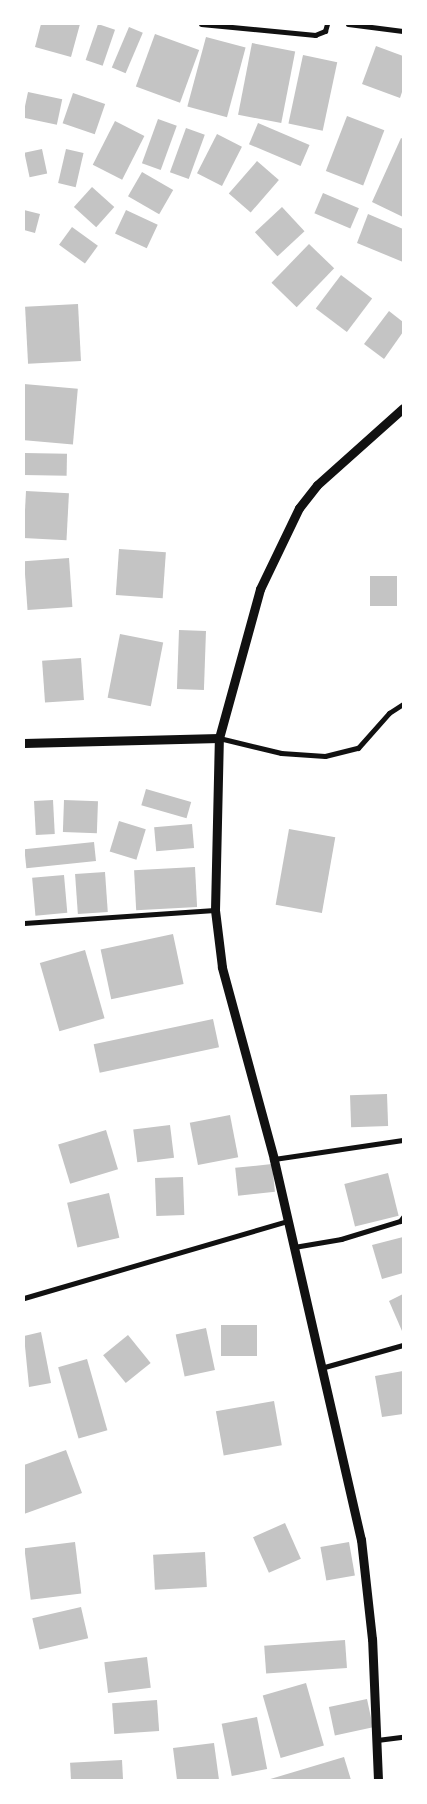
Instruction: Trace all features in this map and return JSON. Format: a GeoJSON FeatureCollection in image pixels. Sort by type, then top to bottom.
{"type":"FeatureCollection","features":[{"type":"Feature","properties":{"kind":"street"},"geometry":{"type":"LineString","coordinates":[[201,24],[314,35],[325,30],[327,24]]}},
{"type":"Feature","properties":{"kind":"street"},"geometry":{"type":"LineString","coordinates":[[348,24],[403,31]]}},
{"type":"Feature","properties":{"kind":"street"},"geometry":{"type":"LineString","coordinates":[[378,1780],[378,1740],[372,1639],[361,1540],[320,1368],[274,1159],[222,967],[215,910],[219,738],[260,589],[299,508],[335,467],[403,408]]}},
{"type":"Feature","properties":{"kind":"street"},"geometry":{"type":"LineString","coordinates":[[24,743],[219,738],[281,752],[325,756],[358,748],[389,713],[403,704]]}},
{"type":"Feature","properties":{"kind":"street"},"geometry":{"type":"LineString","coordinates":[[24,923],[215,910]]}},
{"type":"Feature","properties":{"kind":"street"},"geometry":{"type":"LineString","coordinates":[[274,1159],[403,1140]]}},
{"type":"Feature","properties":{"kind":"street"},"geometry":{"type":"LineString","coordinates":[[294,1247],[341,1239],[400,1221],[403,1216]]}},
{"type":"Feature","properties":{"kind":"street"},"geometry":{"type":"LineString","coordinates":[[24,1298],[287,1221]]}},
{"type":"Feature","properties":{"kind":"street"},"geometry":{"type":"LineString","coordinates":[[320,1368],[403,1345]]}},
{"type":"Feature","properties":{"kind":"street"},"geometry":{"type":"LineString","coordinates":[[378,1740],[403,1737]]}},
{"type":"Feature","properties":{"kind":"building"},"geometry":{"type":"Polygon","coordinates":[[[41,24],[80,24],[71,57],[35,47],[41,24]]]}},
{"type":"Feature","properties":{"kind":"building"},"geometry":{"type":"Polygon","coordinates":[[[98,24],[115,30],[103,66],[86,60],[98,24]]]}},
{"type":"Feature","properties":{"kind":"building"},"geometry":{"type":"Polygon","coordinates":[[[129,27],[143,33],[126,73],[112,68],[129,27]]]}},
{"type":"Feature","properties":{"kind":"building"},"geometry":{"type":"Polygon","coordinates":[[[155,34],[199,50],[180,103],[136,87],[155,34]]]}},
{"type":"Feature","properties":{"kind":"building"},"geometry":{"type":"Polygon","coordinates":[[[206,37],[246,48],[227,117],[187,107],[206,37]]]}},
{"type":"Feature","properties":{"kind":"building"},"geometry":{"type":"Polygon","coordinates":[[[252,43],[295,51],[281,123],[238,115],[252,43]]]}},
{"type":"Feature","properties":{"kind":"building"},"geometry":{"type":"Polygon","coordinates":[[[376,46],[403,56],[403,89],[400,98],[362,84],[376,46]]]}},
{"type":"Feature","properties":{"kind":"building"},"geometry":{"type":"Polygon","coordinates":[[[303,55],[337,62],[323,131],[288,123],[303,55]]]}},
{"type":"Feature","properties":{"kind":"building"},"geometry":{"type":"Polygon","coordinates":[[[28,92],[62,99],[57,125],[24,118],[28,92]]]}},
{"type":"Feature","properties":{"kind":"building"},"geometry":{"type":"Polygon","coordinates":[[[73,93],[105,104],[95,134],[63,123],[73,93]]]}},
{"type":"Feature","properties":{"kind":"building"},"geometry":{"type":"Polygon","coordinates":[[[347,116],[384,130],[363,185],[326,171],[347,116]]]}},
{"type":"Feature","properties":{"kind":"building"},"geometry":{"type":"Polygon","coordinates":[[[158,119],[177,126],[161,170],[142,163],[158,119]]]}},
{"type":"Feature","properties":{"kind":"building"},"geometry":{"type":"Polygon","coordinates":[[[115,121],[144,136],[122,180],[93,165],[115,121]]]}},
{"type":"Feature","properties":{"kind":"building"},"geometry":{"type":"Polygon","coordinates":[[[258,123],[310,145],[301,166],[249,144],[258,123]]]}},
{"type":"Feature","properties":{"kind":"building"},"geometry":{"type":"Polygon","coordinates":[[[186,128],[205,135],[189,179],[170,172],[186,128]]]}},
{"type":"Feature","properties":{"kind":"building"},"geometry":{"type":"Polygon","coordinates":[[[217,134],[242,147],[222,186],[197,173],[217,134]]]}},
{"type":"Feature","properties":{"kind":"building"},"geometry":{"type":"Polygon","coordinates":[[[401,138],[403,139],[403,217],[372,202],[401,138]]]}},
{"type":"Feature","properties":{"kind":"building"},"geometry":{"type":"Polygon","coordinates":[[[42,149],[47,173],[30,177],[24,153],[42,149]]]}},
{"type":"Feature","properties":{"kind":"building"},"geometry":{"type":"Polygon","coordinates":[[[66,149],[84,153],[76,187],[58,183],[66,149]]]}},
{"type":"Feature","properties":{"kind":"building"},"geometry":{"type":"Polygon","coordinates":[[[257,161],[279,180],[251,212],[229,193],[257,161]]]}},
{"type":"Feature","properties":{"kind":"building"},"geometry":{"type":"Polygon","coordinates":[[[142,172],[173,190],[159,214],[128,196],[142,172]]]}},
{"type":"Feature","properties":{"kind":"building"},"geometry":{"type":"Polygon","coordinates":[[[92,187],[114,207],[96,227],[74,207],[92,187]]]}},
{"type":"Feature","properties":{"kind":"building"},"geometry":{"type":"Polygon","coordinates":[[[323,193],[359,208],[350,228],[314,213],[323,193]]]}},
{"type":"Feature","properties":{"kind":"building"},"geometry":{"type":"Polygon","coordinates":[[[282,207],[305,231],[277,256],[255,232],[282,207]]]}},
{"type":"Feature","properties":{"kind":"building"},"geometry":{"type":"Polygon","coordinates":[[[24,210],[40,214],[35,233],[24,230],[24,210]]]}},
{"type":"Feature","properties":{"kind":"building"},"geometry":{"type":"Polygon","coordinates":[[[126,210],[158,225],[147,248],[115,234],[126,210]]]}},
{"type":"Feature","properties":{"kind":"building"},"geometry":{"type":"Polygon","coordinates":[[[368,214],[403,229],[403,262],[357,243],[368,214]]]}},
{"type":"Feature","properties":{"kind":"building"},"geometry":{"type":"Polygon","coordinates":[[[72,227],[98,246],[85,264],[59,245],[72,227]]]}},
{"type":"Feature","properties":{"kind":"building"},"geometry":{"type":"Polygon","coordinates":[[[309,244],[334,268],[297,307],[271,283],[309,244]]]}},
{"type":"Feature","properties":{"kind":"building"},"geometry":{"type":"Polygon","coordinates":[[[341,275],[372,298],[347,332],[316,309],[341,275]]]}},
{"type":"Feature","properties":{"kind":"building"},"geometry":{"type":"Polygon","coordinates":[[[78,304],[81,361],[28,364],[25,307],[78,304]]]}},
{"type":"Feature","properties":{"kind":"building"},"geometry":{"type":"Polygon","coordinates":[[[389,311],[403,322],[403,332],[384,359],[364,344],[389,311]]]}},
{"type":"Feature","properties":{"kind":"building"},"geometry":{"type":"Polygon","coordinates":[[[24,384],[78,389],[73,444],[24,440],[24,384]]]}},
{"type":"Feature","properties":{"kind":"building"},"geometry":{"type":"Polygon","coordinates":[[[24,453],[67,454],[67,476],[24,475],[24,453]]]}},
{"type":"Feature","properties":{"kind":"building"},"geometry":{"type":"Polygon","coordinates":[[[26,491],[69,493],[66,540],[24,538],[26,491]]]}},
{"type":"Feature","properties":{"kind":"building"},"geometry":{"type":"Polygon","coordinates":[[[119,549],[166,552],[163,598],[116,595],[119,549]]]}},
{"type":"Feature","properties":{"kind":"building"},"geometry":{"type":"Polygon","coordinates":[[[69,558],[72,607],[28,610],[24,561],[69,558]]]}},
{"type":"Feature","properties":{"kind":"building"},"geometry":{"type":"Polygon","coordinates":[[[370,576],[397,576],[397,606],[370,606],[370,576]]]}},
{"type":"Feature","properties":{"kind":"building"},"geometry":{"type":"Polygon","coordinates":[[[179,630],[206,631],[204,690],[177,689],[179,630]]]}},
{"type":"Feature","properties":{"kind":"building"},"geometry":{"type":"Polygon","coordinates":[[[120,634],[163,642],[151,706],[108,698],[120,634]]]}},
{"type":"Feature","properties":{"kind":"building"},"geometry":{"type":"Polygon","coordinates":[[[81,658],[84,700],[45,703],[42,661],[81,658]]]}},
{"type":"Feature","properties":{"kind":"building"},"geometry":{"type":"Polygon","coordinates":[[[146,789],[191,802],[186,818],[141,805],[146,789]]]}},
{"type":"Feature","properties":{"kind":"building"},"geometry":{"type":"Polygon","coordinates":[[[53,800],[55,834],[36,835],[34,801],[53,800]]]}},
{"type":"Feature","properties":{"kind":"building"},"geometry":{"type":"Polygon","coordinates":[[[64,800],[98,801],[97,833],[63,832],[64,800]]]}},
{"type":"Feature","properties":{"kind":"building"},"geometry":{"type":"Polygon","coordinates":[[[119,821],[146,829],[136,860],[110,852],[119,821]]]}},
{"type":"Feature","properties":{"kind":"building"},"geometry":{"type":"Polygon","coordinates":[[[192,824],[194,848],[156,851],[154,827],[192,824]]]}},
{"type":"Feature","properties":{"kind":"building"},"geometry":{"type":"Polygon","coordinates":[[[289,829],[335,837],[322,913],[276,905],[289,829]]]}},
{"type":"Feature","properties":{"kind":"building"},"geometry":{"type":"Polygon","coordinates":[[[94,842],[96,861],[26,868],[24,849],[94,842]]]}},
{"type":"Feature","properties":{"kind":"building"},"geometry":{"type":"Polygon","coordinates":[[[195,867],[197,907],[136,910],[134,870],[195,867]]]}},
{"type":"Feature","properties":{"kind":"building"},"geometry":{"type":"Polygon","coordinates":[[[105,872],[108,912],[78,914],[75,874],[105,872]]]}},
{"type":"Feature","properties":{"kind":"building"},"geometry":{"type":"Polygon","coordinates":[[[64,875],[67,913],[35,916],[32,878],[64,875]]]}},
{"type":"Feature","properties":{"kind":"building"},"geometry":{"type":"Polygon","coordinates":[[[173,934],[184,984],[111,999],[101,949],[173,934]]]}},
{"type":"Feature","properties":{"kind":"building"},"geometry":{"type":"Polygon","coordinates":[[[85,950],[105,1018],[59,1031],[40,963],[85,950]]]}},
{"type":"Feature","properties":{"kind":"building"},"geometry":{"type":"Polygon","coordinates":[[[213,1019],[219,1047],[100,1073],[94,1044],[213,1019]]]}},
{"type":"Feature","properties":{"kind":"building"},"geometry":{"type":"Polygon","coordinates":[[[387,1094],[388,1126],[351,1127],[350,1095],[387,1094]]]}},
{"type":"Feature","properties":{"kind":"building"},"geometry":{"type":"Polygon","coordinates":[[[230,1115],[238,1157],[198,1165],[190,1123],[230,1115]]]}},
{"type":"Feature","properties":{"kind":"building"},"geometry":{"type":"Polygon","coordinates":[[[170,1125],[174,1158],[137,1162],[133,1130],[170,1125]]]}},
{"type":"Feature","properties":{"kind":"building"},"geometry":{"type":"Polygon","coordinates":[[[106,1130],[118,1169],[70,1184],[58,1145],[106,1130]]]}},
{"type":"Feature","properties":{"kind":"building"},"geometry":{"type":"Polygon","coordinates":[[[272,1164],[275,1192],[238,1196],[235,1168],[272,1164]]]}},
{"type":"Feature","properties":{"kind":"building"},"geometry":{"type":"Polygon","coordinates":[[[388,1173],[399,1216],[355,1227],[344,1184],[388,1173]]]}},
{"type":"Feature","properties":{"kind":"building"},"geometry":{"type":"Polygon","coordinates":[[[183,1177],[184,1215],[156,1216],[155,1178],[183,1177]]]}},
{"type":"Feature","properties":{"kind":"building"},"geometry":{"type":"Polygon","coordinates":[[[109,1193],[119,1238],[77,1247],[67,1203],[109,1193]]]}},
{"type":"Feature","properties":{"kind":"building"},"geometry":{"type":"Polygon","coordinates":[[[403,1237],[403,1273],[382,1279],[372,1245],[403,1237]]]}},
{"type":"Feature","properties":{"kind":"building"},"geometry":{"type":"Polygon","coordinates":[[[403,1294],[403,1330],[402,1331],[389,1301],[403,1294]]]}},
{"type":"Feature","properties":{"kind":"building"},"geometry":{"type":"Polygon","coordinates":[[[221,1325],[257,1325],[257,1356],[221,1356],[221,1325]]]}},
{"type":"Feature","properties":{"kind":"building"},"geometry":{"type":"Polygon","coordinates":[[[206,1328],[215,1370],[185,1377],[176,1334],[206,1328]]]}},
{"type":"Feature","properties":{"kind":"building"},"geometry":{"type":"Polygon","coordinates":[[[41,1332],[51,1383],[29,1387],[24,1336],[41,1332]]]}},
{"type":"Feature","properties":{"kind":"building"},"geometry":{"type":"Polygon","coordinates":[[[128,1335],[151,1363],[126,1383],[103,1355],[128,1335]]]}},
{"type":"Feature","properties":{"kind":"building"},"geometry":{"type":"Polygon","coordinates":[[[87,1359],[107,1430],[79,1438],[58,1367],[87,1359]]]}},
{"type":"Feature","properties":{"kind":"building"},"geometry":{"type":"Polygon","coordinates":[[[403,1371],[403,1414],[382,1417],[375,1376],[403,1371]]]}},
{"type":"Feature","properties":{"kind":"building"},"geometry":{"type":"Polygon","coordinates":[[[274,1401],[282,1445],[224,1456],[216,1411],[274,1401]]]}},
{"type":"Feature","properties":{"kind":"building"},"geometry":{"type":"Polygon","coordinates":[[[66,1450],[82,1493],[24,1514],[24,1465],[66,1450]]]}},
{"type":"Feature","properties":{"kind":"building"},"geometry":{"type":"Polygon","coordinates":[[[285,1523],[301,1559],[269,1573],[253,1537],[285,1523]]]}},
{"type":"Feature","properties":{"kind":"building"},"geometry":{"type":"Polygon","coordinates":[[[75,1542],[81,1594],[31,1600],[24,1548],[75,1542]]]}},
{"type":"Feature","properties":{"kind":"building"},"geometry":{"type":"Polygon","coordinates":[[[349,1542],[355,1575],[326,1581],[320,1547],[349,1542]]]}},
{"type":"Feature","properties":{"kind":"building"},"geometry":{"type":"Polygon","coordinates":[[[205,1552],[207,1587],[155,1590],[153,1555],[205,1552]]]}},
{"type":"Feature","properties":{"kind":"building"},"geometry":{"type":"Polygon","coordinates":[[[81,1607],[88,1638],[39,1649],[32,1618],[81,1607]]]}},
{"type":"Feature","properties":{"kind":"building"},"geometry":{"type":"Polygon","coordinates":[[[345,1640],[347,1668],[266,1674],[264,1646],[345,1640]]]}},
{"type":"Feature","properties":{"kind":"building"},"geometry":{"type":"Polygon","coordinates":[[[147,1657],[151,1688],[108,1693],[104,1662],[147,1657]]]}},
{"type":"Feature","properties":{"kind":"building"},"geometry":{"type":"Polygon","coordinates":[[[306,1683],[324,1745],[281,1758],[263,1695],[306,1683]]]}},
{"type":"Feature","properties":{"kind":"building"},"geometry":{"type":"Polygon","coordinates":[[[367,1699],[373,1727],[335,1735],[329,1707],[367,1699]]]}},
{"type":"Feature","properties":{"kind":"building"},"geometry":{"type":"Polygon","coordinates":[[[157,1700],[159,1731],[114,1734],[112,1703],[157,1700]]]}},
{"type":"Feature","properties":{"kind":"building"},"geometry":{"type":"Polygon","coordinates":[[[257,1717],[267,1769],[232,1776],[222,1724],[257,1717]]]}},
{"type":"Feature","properties":{"kind":"building"},"geometry":{"type":"Polygon","coordinates":[[[214,1743],[219,1780],[177,1780],[173,1748],[214,1743]]]}},
{"type":"Feature","properties":{"kind":"building"},"geometry":{"type":"Polygon","coordinates":[[[344,1757],[351,1780],[267,1780],[344,1757]]]}},
{"type":"Feature","properties":{"kind":"building"},"geometry":{"type":"Polygon","coordinates":[[[122,1760],[123,1780],[71,1780],[70,1763],[122,1760]]]}}]}
